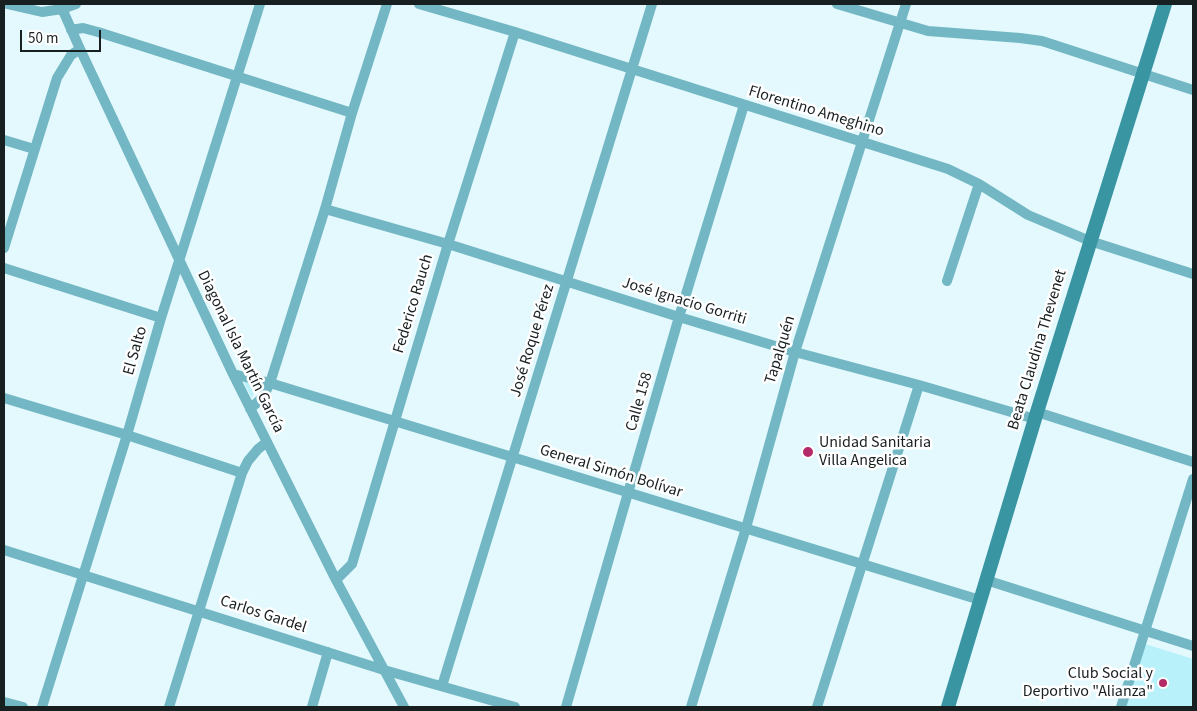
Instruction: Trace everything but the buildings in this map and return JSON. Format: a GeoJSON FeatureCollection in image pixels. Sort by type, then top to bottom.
{"type":"FeatureCollection","features":[{"type":"Feature","properties":{"kind":"main road","name":"Beata Claudina Thevenet"},"geometry":{"type":"LineString","coordinates":[[948,707],[1090,241],[1165,4]]}},
{"type":"Feature","properties":{"kind":"street"},"geometry":{"type":"LineString","coordinates":[[7,4],[42,12],[76,4]]}},
{"type":"Feature","properties":{"kind":"street","name":"El Salto"},"geometry":{"type":"LineString","coordinates":[[42,707],[127,435],[161,318],[260,4]]}},
{"type":"Feature","properties":{"kind":"street"},"geometry":{"type":"LineString","coordinates":[[250,409],[263,397],[270,383],[387,4]]}},
{"type":"Feature","properties":{"kind":"street","name":"Florentino Ameghino"},"geometry":{"type":"LineString","coordinates":[[420,4],[434,6],[948,169],[979,184],[1028,215],[1090,241],[1193,274]]}},
{"type":"Feature","properties":{"kind":"street","name":"José Roque Pérez"},"geometry":{"type":"LineString","coordinates":[[442,686],[652,4]]}},
{"type":"Feature","properties":{"kind":"street"},"geometry":{"type":"LineString","coordinates":[[837,4],[928,31],[1042,41],[1193,90]]}},
{"type":"Feature","properties":{"kind":"street","name":"Tapalquén"},"geometry":{"type":"LineString","coordinates":[[691,707],[746,528],[795,352],[906,4]]}},
{"type":"Feature","properties":{"kind":"street","name":"Diagonal Isla Martín García"},"geometry":{"type":"LineString","coordinates":[[61,6],[250,409],[336,580],[404,707]]}},
{"type":"Feature","properties":{"kind":"street"},"geometry":{"type":"LineString","coordinates":[[71,30],[82,28],[98,32],[352,113]]}},
{"type":"Feature","properties":{"kind":"street","name":"Federico Rauch"},"geometry":{"type":"LineString","coordinates":[[336,580],[352,564],[448,244],[515,32]]}},
{"type":"Feature","properties":{"kind":"street"},"geometry":{"type":"LineString","coordinates":[[4,248],[56,78],[70,55],[80,49]]}},
{"type":"Feature","properties":{"kind":"street","name":"Calle 158"},"geometry":{"type":"LineString","coordinates":[[566,707],[679,317],[744,105]]}},
{"type":"Feature","properties":{"kind":"street"},"geometry":{"type":"LineString","coordinates":[[4,140],[34,149]]}},
{"type":"Feature","properties":{"kind":"street"},"geometry":{"type":"LineString","coordinates":[[947,281],[979,184]]}},
{"type":"Feature","properties":{"kind":"street","name":"José Ignacio Gorriti"},"geometry":{"type":"LineString","coordinates":[[325,209],[567,280],[679,317],[795,352],[1036,416],[1193,462]]}},
{"type":"Feature","properties":{"kind":"street"},"geometry":{"type":"LineString","coordinates":[[4,268],[161,318]]}},
{"type":"Feature","properties":{"kind":"street","name":"General Simón Bolívar"},"geometry":{"type":"LineString","coordinates":[[233,374],[270,383],[980,600]]}},
{"type":"Feature","properties":{"kind":"street"},"geometry":{"type":"LineString","coordinates":[[817,707],[919,385]]}},
{"type":"Feature","properties":{"kind":"street"},"geometry":{"type":"LineString","coordinates":[[4,398],[127,435],[242,473]]}},
{"type":"Feature","properties":{"kind":"street"},"geometry":{"type":"LineString","coordinates":[[169,707],[242,473],[253,455],[267,442]]}},
{"type":"Feature","properties":{"kind":"street"},"geometry":{"type":"LineString","coordinates":[[1121,707],[1193,479]]}},
{"type":"Feature","properties":{"kind":"street","name":"Carlos Gardel"},"geometry":{"type":"LineString","coordinates":[[4,550],[199,610],[384,670],[515,707]]}},
{"type":"Feature","properties":{"kind":"street"},"geometry":{"type":"LineString","coordinates":[[986,580],[1193,646]]}},
{"type":"Feature","properties":{"kind":"street"},"geometry":{"type":"LineString","coordinates":[[312,707],[328,652]]}},
{"type":"Feature","properties":{"kind":"street"},"geometry":{"type":"LineString","coordinates":[[4,702],[23,707]]}},
{"type":"Feature","properties":{"kind":"shaded area"},"geometry":{"type":"Polygon","coordinates":[[[242,379],[257,384],[252,398],[242,379]]]}},
{"type":"Feature","properties":{"kind":"shaded area","name":"Club Social y Deportivo \"Alianza\""},"geometry":{"type":"Polygon","coordinates":[[[1145,644],[1193,659],[1193,707],[1126,707],[1145,644]]]}},
{"type":"Feature","properties":{"kind":"place","name":"Unidad Sanitaria Villa Angelica"},"geometry":{"type":"Point","coordinates":[808,452]}},
{"type":"Feature","properties":{"kind":"place","name":"Club Social y Deportivo \"Alianza\""},"geometry":{"type":"Point","coordinates":[1163,683]}}]}
